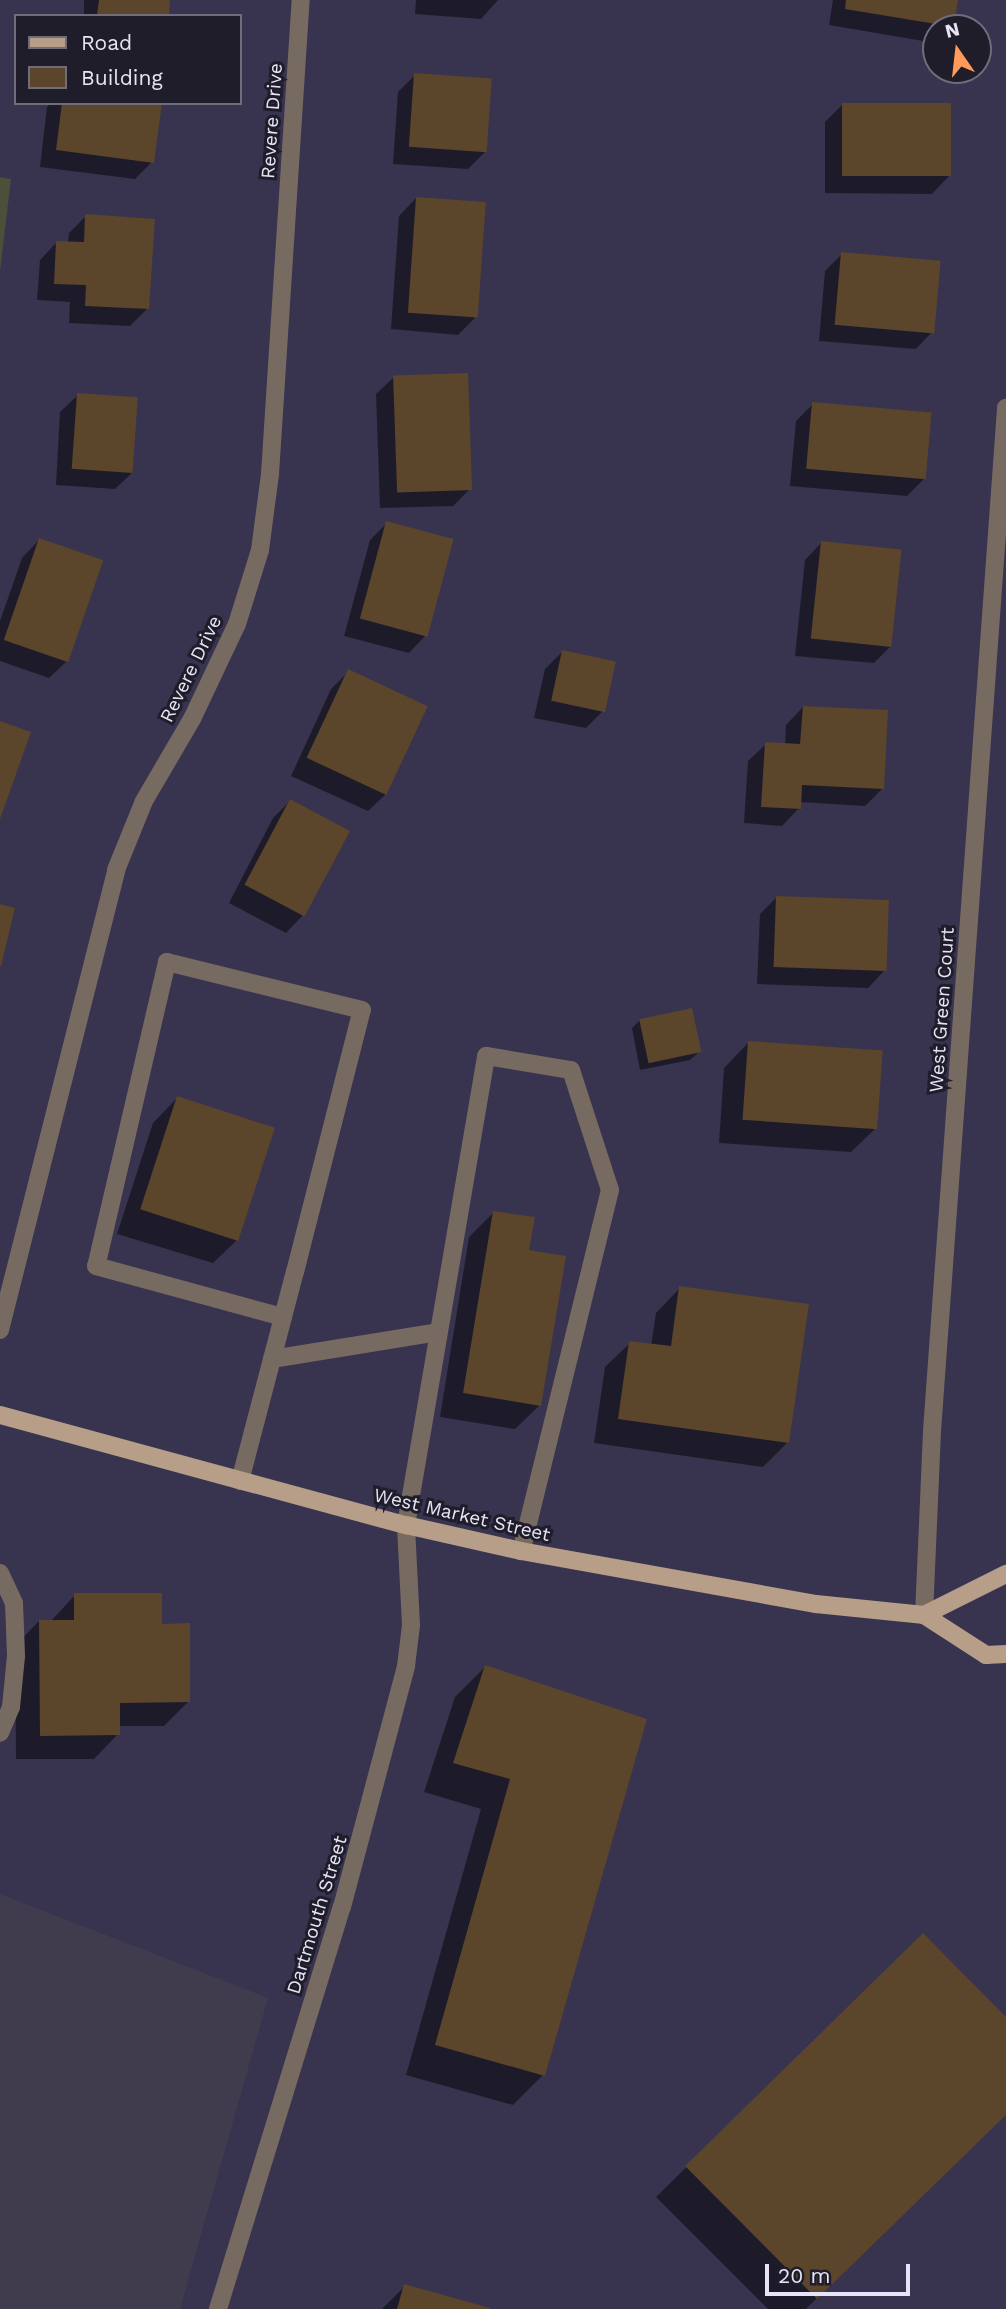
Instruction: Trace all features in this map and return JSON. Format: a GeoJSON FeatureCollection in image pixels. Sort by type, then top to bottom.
{"type":"FeatureCollection","features":[{"type":"Feature","properties":{"kind":"main road","name":"West Market Street"},"geometry":{"type":"LineString","coordinates":[[0,1415],[406,1525],[521,1551],[816,1604],[924,1615],[986,1655],[1006,1654]]}},
{"type":"Feature","properties":{"kind":"main road"},"geometry":{"type":"LineString","coordinates":[[924,1615],[1006,1573]]}},
{"type":"Feature","properties":{"kind":"street","name":"Revere Drive"},"geometry":{"type":"LineString","coordinates":[[0,1330],[116,870],[144,801],[192,719],[237,624],[260,550],[270,474],[301,0]]}},
{"type":"Feature","properties":{"kind":"street","name":"West Green Court"},"geometry":{"type":"LineString","coordinates":[[924,1615],[932,1431],[1006,408]]}},
{"type":"Feature","properties":{"kind":"street"},"geometry":{"type":"LineString","coordinates":[[240,1481],[295,1272],[362,1010],[167,962],[96,1266],[283,1317]]}},
{"type":"Feature","properties":{"kind":"street","name":"Dartmouth Street"},"geometry":{"type":"LineString","coordinates":[[218,2309],[342,1907],[406,1666],[411,1625],[406,1525],[486,1056],[571,1070],[610,1190],[521,1551]]}},
{"type":"Feature","properties":{"kind":"street"},"geometry":{"type":"LineString","coordinates":[[272,1359],[438,1332]]}},
{"type":"Feature","properties":{"kind":"street"},"geometry":{"type":"LineString","coordinates":[[0,1573],[14,1602],[16,1656],[11,1707],[0,1733]]}},
{"type":"Feature","properties":{"kind":"shaded area"},"geometry":{"type":"Polygon","coordinates":[[[0,1894],[268,1998],[180,2309],[0,2309],[0,1894]]]}},
{"type":"Feature","properties":{"kind":"green space"},"geometry":{"type":"Polygon","coordinates":[[[0,177],[11,179],[0,271],[0,177]]]}},
{"type":"Feature","properties":{"kind":"building"},"geometry":{"type":"Polygon","coordinates":[[[99,0],[170,0],[169,14],[97,14],[99,0]]]}},
{"type":"Feature","properties":{"kind":"building"},"geometry":{"type":"Polygon","coordinates":[[[846,0],[958,0],[956,14],[922,14],[922,22],[845,9],[846,0]]]}},
{"type":"Feature","properties":{"kind":"building"},"geometry":{"type":"Polygon","coordinates":[[[414,73],[492,78],[487,152],[409,147],[414,73]]]}},
{"type":"Feature","properties":{"kind":"building"},"geometry":{"type":"Polygon","coordinates":[[[842,103],[951,103],[951,176],[842,176],[842,103]]]}},
{"type":"Feature","properties":{"kind":"building"},"geometry":{"type":"Polygon","coordinates":[[[62,105],[162,105],[154,163],[56,150],[62,105]]]}},
{"type":"Feature","properties":{"kind":"building"},"geometry":{"type":"Polygon","coordinates":[[[416,197],[486,202],[478,318],[408,313],[416,197]]]}},
{"type":"Feature","properties":{"kind":"building"},"geometry":{"type":"Polygon","coordinates":[[[85,214],[155,219],[149,309],[85,306],[86,285],[54,284],[56,241],[84,242],[85,214]]]}},
{"type":"Feature","properties":{"kind":"building"},"geometry":{"type":"Polygon","coordinates":[[[841,252],[941,261],[934,333],[835,325],[841,252]]]}},
{"type":"Feature","properties":{"kind":"building"},"geometry":{"type":"Polygon","coordinates":[[[468,373],[472,490],[397,493],[393,376],[468,373]]]}},
{"type":"Feature","properties":{"kind":"building"},"geometry":{"type":"Polygon","coordinates":[[[77,393],[138,397],[133,473],[72,469],[77,393]]]}},
{"type":"Feature","properties":{"kind":"building"},"geometry":{"type":"Polygon","coordinates":[[[812,402],[932,412],[926,479],[806,469],[812,402]]]}},
{"type":"Feature","properties":{"kind":"building"},"geometry":{"type":"Polygon","coordinates":[[[386,521],[454,539],[427,637],[360,619],[386,521]]]}},
{"type":"Feature","properties":{"kind":"building"},"geometry":{"type":"Polygon","coordinates":[[[39,538],[103,560],[68,662],[4,640],[39,538]]]}},
{"type":"Feature","properties":{"kind":"building"},"geometry":{"type":"Polygon","coordinates":[[[821,541],[902,549],[891,647],[811,638],[821,541]]]}},
{"type":"Feature","properties":{"kind":"building"},"geometry":{"type":"Polygon","coordinates":[[[562,650],[616,661],[605,712],[551,701],[562,650]]]}},
{"type":"Feature","properties":{"kind":"building"},"geometry":{"type":"Polygon","coordinates":[[[348,669],[428,706],[386,795],[307,758],[348,669]]]}},
{"type":"Feature","properties":{"kind":"building"},"geometry":{"type":"Polygon","coordinates":[[[803,706],[888,710],[884,789],[802,785],[801,809],[761,807],[765,742],[800,744],[803,706]]]}},
{"type":"Feature","properties":{"kind":"building"},"geometry":{"type":"Polygon","coordinates":[[[0,721],[31,732],[0,819],[0,721]]]}},
{"type":"Feature","properties":{"kind":"building"},"geometry":{"type":"Polygon","coordinates":[[[290,799],[350,831],[305,917],[244,885],[290,799]]]}},
{"type":"Feature","properties":{"kind":"building"},"geometry":{"type":"Polygon","coordinates":[[[776,896],[889,900],[886,971],[774,967],[776,896]]]}},
{"type":"Feature","properties":{"kind":"building"},"geometry":{"type":"Polygon","coordinates":[[[0,904],[15,908],[1,966],[0,966],[0,904]]]}},
{"type":"Feature","properties":{"kind":"building"},"geometry":{"type":"Polygon","coordinates":[[[692,1008],[701,1052],[649,1063],[639,1019],[692,1008]]]}},
{"type":"Feature","properties":{"kind":"building"},"geometry":{"type":"Polygon","coordinates":[[[748,1041],[883,1050],[877,1129],[742,1120],[748,1041]]]}},
{"type":"Feature","properties":{"kind":"building"},"geometry":{"type":"Polygon","coordinates":[[[177,1096],[275,1128],[238,1241],[140,1209],[177,1096]]]}},
{"type":"Feature","properties":{"kind":"building"},"geometry":{"type":"Polygon","coordinates":[[[493,1211],[535,1217],[529,1250],[566,1256],[541,1406],[463,1393],[493,1211]]]}},
{"type":"Feature","properties":{"kind":"building"},"geometry":{"type":"Polygon","coordinates":[[[679,1286],[809,1304],[789,1443],[618,1419],[629,1341],[671,1346],[679,1286]]]}},
{"type":"Feature","properties":{"kind":"building"},"geometry":{"type":"Polygon","coordinates":[[[74,1593],[162,1593],[162,1624],[190,1623],[190,1702],[120,1703],[120,1735],[40,1736],[39,1620],[74,1620],[74,1593]]]}},
{"type":"Feature","properties":{"kind":"building"},"geometry":{"type":"Polygon","coordinates":[[[485,1665],[647,1719],[545,2076],[435,2045],[510,1779],[453,1763],[485,1665]]]}},
{"type":"Feature","properties":{"kind":"building"},"geometry":{"type":"Polygon","coordinates":[[[923,1933],[1006,2017],[1006,2115],[817,2299],[685,2166],[923,1933]]]}},
{"type":"Feature","properties":{"kind":"building"},"geometry":{"type":"Polygon","coordinates":[[[404,2284],[490,2308],[490,2309],[397,2309],[404,2284]]]}}]}
